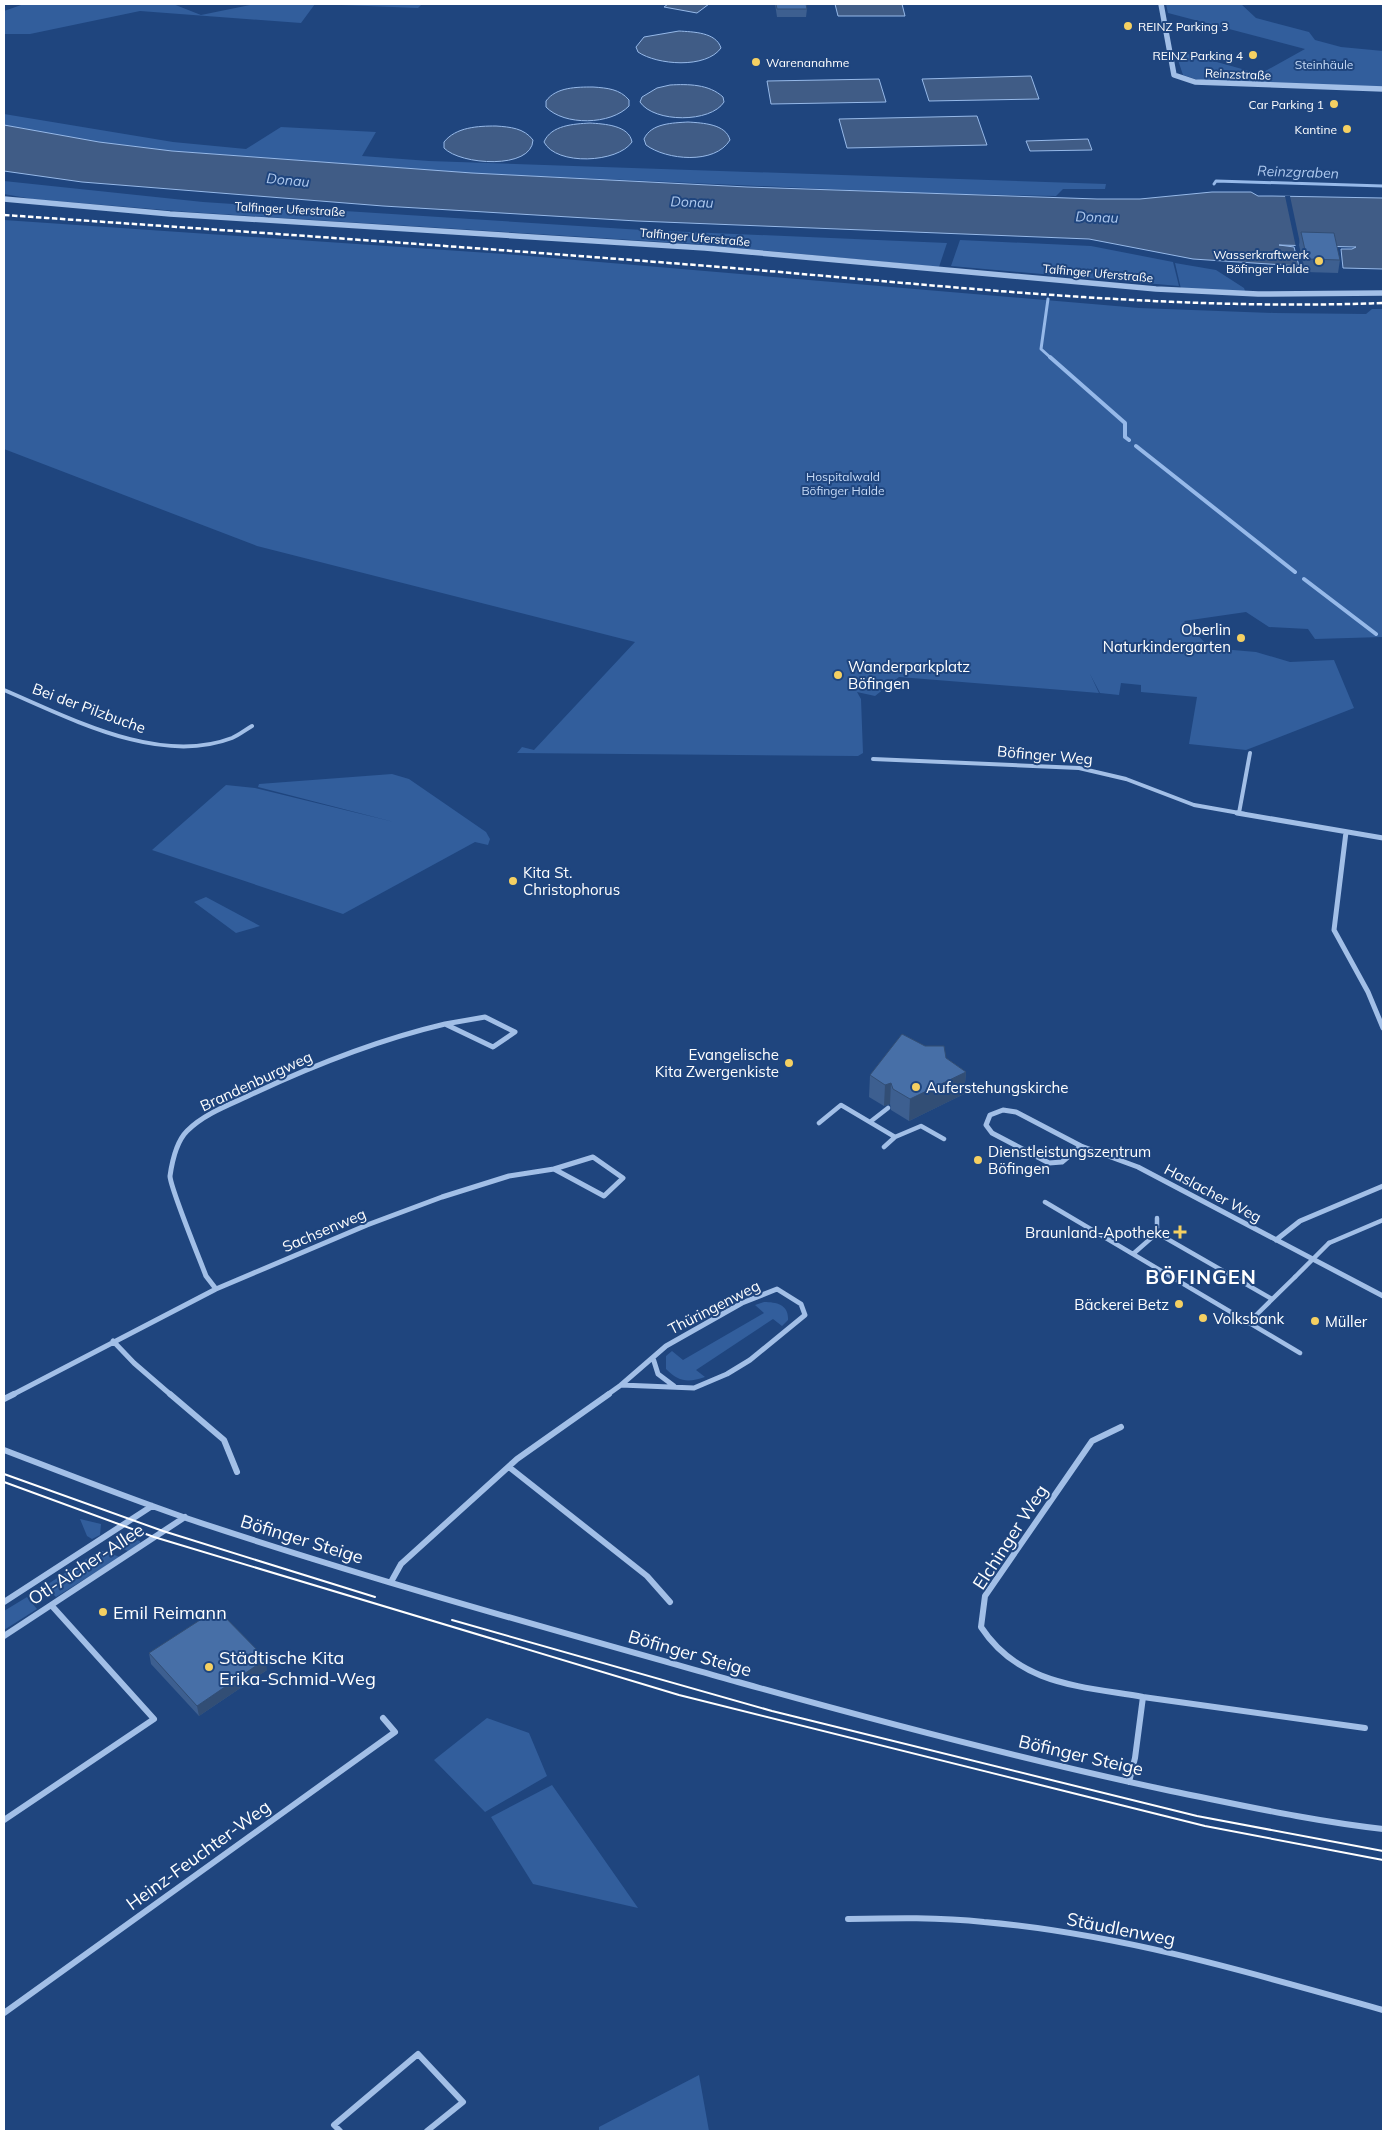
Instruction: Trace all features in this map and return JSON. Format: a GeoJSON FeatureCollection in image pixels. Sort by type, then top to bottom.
{"type":"FeatureCollection","features":[{"type":"Feature","properties":{"kind":"street","name":"Reinzstraße"},"geometry":{"type":"LineString","coordinates":[[1161,4],[1174,75],[1183,79],[1195,82],[1383,90]]}},
{"type":"Feature","properties":{"kind":"street","name":"Talfinger Uferstraße"},"geometry":{"type":"LineString","coordinates":[[4,199],[170,214],[705,248],[1156,289],[1258,294],[1383,293]]}},
{"type":"Feature","properties":{"kind":"street","name":"Bei der Pilzbuche"},"geometry":{"type":"LineString","coordinates":[[4,690],[131,739],[167,747],[211,744],[230,739],[252,726]]}},
{"type":"Feature","properties":{"kind":"street"},"geometry":{"type":"LineString","coordinates":[[1239,813],[1250,753]]}},
{"type":"Feature","properties":{"kind":"street","name":"Böfinger Weg"},"geometry":{"type":"LineString","coordinates":[[873,759],[1079,768],[1126,779],[1189,804],[1383,838]]}},
{"type":"Feature","properties":{"kind":"street"},"geometry":{"type":"LineString","coordinates":[[1346,832],[1334,925],[1337,938],[1364,984],[1383,1028]]}},
{"type":"Feature","properties":{"kind":"street","name":"Brandenburgweg"},"geometry":{"type":"LineString","coordinates":[[216,1289],[206,1276],[170,1178],[178,1144],[187,1130],[210,1113],[266,1087],[379,1043],[445,1024],[486,1017],[515,1032],[493,1047],[445,1024]]}},
{"type":"Feature","properties":{"kind":"street"},"geometry":{"type":"LineString","coordinates":[[819,1123],[841,1105],[895,1137]]}},
{"type":"Feature","properties":{"kind":"street"},"geometry":{"type":"LineString","coordinates":[[870,1122],[888,1108]]}},
{"type":"Feature","properties":{"kind":"street","name":"Haslacher Weg"},"geometry":{"type":"LineString","coordinates":[[1081,1146],[1062,1162],[1046,1162],[992,1133],[987,1127],[987,1120],[996,1112],[1013,1111],[1081,1146],[1133,1165],[1383,1296]]}},
{"type":"Feature","properties":{"kind":"street"},"geometry":{"type":"LineString","coordinates":[[884,1147],[895,1137],[921,1126],[944,1139]]}},
{"type":"Feature","properties":{"kind":"street","name":"Sachsenweg"},"geometry":{"type":"LineString","coordinates":[[4,1399],[216,1289],[367,1224],[442,1197],[509,1176],[554,1169],[593,1157],[623,1178],[604,1196],[554,1169]]}},
{"type":"Feature","properties":{"kind":"street"},"geometry":{"type":"LineString","coordinates":[[1276,1240],[1300,1221],[1383,1186]]}},
{"type":"Feature","properties":{"kind":"street"},"geometry":{"type":"LineString","coordinates":[[1045,1202],[1300,1353]]}},
{"type":"Feature","properties":{"kind":"street"},"geometry":{"type":"LineString","coordinates":[[1132,1254],[1157,1233],[1157,1218]]}},
{"type":"Feature","properties":{"kind":"street"},"geometry":{"type":"LineString","coordinates":[[1248,1323],[1329,1243],[1383,1220]]}},
{"type":"Feature","properties":{"kind":"street"},"geometry":{"type":"LineString","coordinates":[[1157,1233],[1272,1299]]}},
{"type":"Feature","properties":{"kind":"street","name":"Thüringenweg"},"geometry":{"type":"LineString","coordinates":[[391,1582],[401,1564],[509,1467],[621,1385],[666,1346],[742,1303],[777,1289],[801,1304],[805,1315],[750,1360],[727,1374],[694,1388],[621,1385]]}},
{"type":"Feature","properties":{"kind":"street"},"geometry":{"type":"LineString","coordinates":[[113,1341],[134,1363],[224,1440],[237,1472]]}},
{"type":"Feature","properties":{"kind":"street"},"geometry":{"type":"LineString","coordinates":[[653,1358],[658,1374],[675,1387]]}},
{"type":"Feature","properties":{"kind":"street","name":"Elchinger Weg"},"geometry":{"type":"LineString","coordinates":[[1121,1427],[1092,1441],[985,1596],[981,1626],[993,1645],[1015,1665],[1039,1676],[1143,1698],[1365,1728]]}},
{"type":"Feature","properties":{"kind":"street","name":"Böfinger Steige"},"geometry":{"type":"LineString","coordinates":[[4,1450],[152,1506],[391,1582],[832,1709],[961,1743],[1129,1782],[1270,1810],[1383,1829]]}},
{"type":"Feature","properties":{"kind":"street"},"geometry":{"type":"LineString","coordinates":[[509,1467],[647,1576],[670,1602]]}},
{"type":"Feature","properties":{"kind":"street","name":"Otl-Aicher-Allee"},"geometry":{"type":"LineString","coordinates":[[4,1602],[152,1506]]}},
{"type":"Feature","properties":{"kind":"street","name":"Otl-Aicher-Allee"},"geometry":{"type":"LineString","coordinates":[[4,1636],[185,1517]]}},
{"type":"Feature","properties":{"kind":"street"},"geometry":{"type":"LineString","coordinates":[[4,1820],[154,1719],[52,1606]]}},
{"type":"Feature","properties":{"kind":"street"},"geometry":{"type":"LineString","coordinates":[[1129,1782],[1135,1758],[1143,1698]]}},
{"type":"Feature","properties":{"kind":"street","name":"Heinz-Feuchter-Weg"},"geometry":{"type":"LineString","coordinates":[[4,2013],[395,1732],[383,1718]]}},
{"type":"Feature","properties":{"kind":"street","name":"Stäudlenweg"},"geometry":{"type":"LineString","coordinates":[[848,1919],[910,1917],[1009,1925],[1116,1940],[1248,1971],[1383,2010]]}},
{"type":"Feature","properties":{"kind":"street"},"geometry":{"type":"LineString","coordinates":[[340,2131],[334,2124],[418,2054],[463,2102],[427,2131]]}},
{"type":"Feature","properties":{"kind":"green space"},"geometry":{"type":"Polygon","coordinates":[[[24,4],[173,4],[201,15],[255,4],[315,4],[301,23],[140,11],[30,34],[4,34],[4,11],[24,4]]]}},
{"type":"Feature","properties":{"kind":"green space"},"geometry":{"type":"Polygon","coordinates":[[[316,4],[422,4],[418,8],[316,4]]]}},
{"type":"Feature","properties":{"kind":"green space","name":"Steinhäule"},"geometry":{"type":"Polygon","coordinates":[[[1166,4],[1241,4],[1256,18],[1309,32],[1315,40],[1341,47],[1383,51],[1383,87],[1198,80],[1183,75],[1176,54],[1188,54],[1260,74],[1305,49],[1168,13],[1166,4]]]}},
{"type":"Feature","properties":{"kind":"green space"},"geometry":{"type":"Polygon","coordinates":[[[4,114],[173,142],[246,149],[281,127],[376,132],[362,156],[429,161],[1106,184],[1105,189],[1063,189],[1056,196],[914,193],[472,173],[172,151],[99,142],[4,125],[4,114]]]}},
{"type":"Feature","properties":{"kind":"green space"},"geometry":{"type":"Polygon","coordinates":[[[4,181],[203,202],[642,230],[947,243],[939,267],[695,244],[188,212],[32,199],[4,194],[4,181]]]}},
{"type":"Feature","properties":{"kind":"green space","name":"Hospitalwald Böfinger Halde"},"geometry":{"type":"Polygon","coordinates":[[[4,220],[504,254],[1139,308],[1366,314],[1372,309],[1383,309],[1383,637],[1315,639],[1308,629],[1269,627],[1246,612],[1184,621],[1210,648],[1256,652],[1290,662],[1334,660],[1354,708],[1246,750],[1189,744],[1197,697],[1141,692],[1141,685],[1121,683],[1119,695],[1100,693],[1090,674],[1099,693],[899,677],[875,696],[857,692],[861,699],[863,753],[858,756],[517,753],[522,747],[534,750],[635,642],[257,546],[4,449],[4,220]]]}},
{"type":"Feature","properties":{"kind":"green space"},"geometry":{"type":"Polygon","coordinates":[[[960,240],[1091,246],[1173,262],[1179,286],[951,266],[960,240]]]}},
{"type":"Feature","properties":{"kind":"green space"},"geometry":{"type":"Polygon","coordinates":[[[1175,263],[1216,270],[1244,288],[1245,291],[1181,289],[1175,263]]]}},
{"type":"Feature","properties":{"kind":"green space"},"geometry":{"type":"Polygon","coordinates":[[[392,774],[409,779],[486,832],[490,839],[488,845],[475,842],[343,914],[152,850],[226,785],[255,788],[394,822],[258,787],[259,784],[392,774]]]}},
{"type":"Feature","properties":{"kind":"green space"},"geometry":{"type":"Polygon","coordinates":[[[206,897],[260,926],[236,933],[194,902],[206,897]]]}},
{"type":"Feature","properties":{"kind":"green space"},"geometry":{"type":"Polygon","coordinates":[[[764,1302],[778,1304],[784,1308],[788,1315],[788,1320],[782,1326],[773,1319],[696,1370],[705,1377],[689,1381],[684,1380],[675,1377],[666,1369],[666,1356],[672,1351],[683,1360],[764,1313],[755,1305],[764,1302]]]}},
{"type":"Feature","properties":{"kind":"green space"},"geometry":{"type":"Polygon","coordinates":[[[80,1519],[101,1524],[100,1535],[92,1539],[87,1536],[80,1519]]]}},
{"type":"Feature","properties":{"kind":"green space"},"geometry":{"type":"Polygon","coordinates":[[[128,1537],[140,1541],[140,1544],[128,1551],[110,1544],[128,1537]]]}},
{"type":"Feature","properties":{"kind":"green space"},"geometry":{"type":"Polygon","coordinates":[[[100,1550],[120,1557],[56,1597],[45,1586],[100,1550]]]}},
{"type":"Feature","properties":{"kind":"green space"},"geometry":{"type":"Polygon","coordinates":[[[27,1597],[37,1609],[4,1630],[4,1611],[27,1597]]]}},
{"type":"Feature","properties":{"kind":"green space"},"geometry":{"type":"Polygon","coordinates":[[[487,1718],[529,1733],[547,1776],[485,1812],[434,1760],[487,1718]]]}},
{"type":"Feature","properties":{"kind":"green space"},"geometry":{"type":"Polygon","coordinates":[[[552,1785],[638,1908],[533,1884],[491,1817],[552,1785]]]}},
{"type":"Feature","properties":{"kind":"green space"},"geometry":{"type":"Polygon","coordinates":[[[699,2075],[709,2131],[599,2131],[599,2127],[699,2075]]]}},
{"type":"Feature","properties":{"kind":"water"},"geometry":{"type":"Polygon","coordinates":[[[668,4],[709,4],[697,13],[664,7],[668,4]]]}},
{"type":"Feature","properties":{"kind":"water"},"geometry":{"type":"Polygon","coordinates":[[[835,4],[902,4],[905,16],[838,16],[835,4]]]}},
{"type":"Feature","properties":{"kind":"water"},"geometry":{"type":"Polygon","coordinates":[[[679,31],[709,36],[721,48],[714,55],[704,59],[681,63],[657,60],[638,52],[636,47],[644,37],[679,31]]]}},
{"type":"Feature","properties":{"kind":"water"},"geometry":{"type":"Polygon","coordinates":[[[1031,76],[1039,99],[929,101],[922,79],[1031,76]]]}},
{"type":"Feature","properties":{"kind":"water"},"geometry":{"type":"Polygon","coordinates":[[[879,79],[886,102],[771,104],[767,81],[879,79]]]}},
{"type":"Feature","properties":{"kind":"water"},"geometry":{"type":"Polygon","coordinates":[[[670,85],[705,87],[723,97],[724,102],[717,109],[707,114],[682,118],[657,114],[647,109],[640,102],[642,97],[657,88],[670,85]]]}},
{"type":"Feature","properties":{"kind":"water"},"geometry":{"type":"Polygon","coordinates":[[[593,87],[622,93],[629,100],[629,106],[611,117],[588,121],[564,118],[546,107],[546,101],[550,96],[561,90],[593,87]]]}},
{"type":"Feature","properties":{"kind":"water"},"geometry":{"type":"Polygon","coordinates":[[[977,116],[987,145],[847,148],[839,119],[977,116]]]}},
{"type":"Feature","properties":{"kind":"water"},"geometry":{"type":"Polygon","coordinates":[[[688,122],[713,125],[724,131],[730,140],[723,148],[713,153],[702,157],[690,158],[665,154],[646,145],[644,139],[647,134],[657,127],[688,122]]]}},
{"type":"Feature","properties":{"kind":"water"},"geometry":{"type":"Polygon","coordinates":[[[590,123],[615,126],[626,132],[632,142],[625,149],[614,154],[601,158],[587,159],[561,155],[551,150],[544,142],[552,132],[564,126],[590,123]]]}},
{"type":"Feature","properties":{"kind":"water","name":"Donau"},"geometry":{"type":"Polygon","coordinates":[[[4,125],[99,142],[172,151],[472,173],[747,187],[1097,199],[1140,199],[1212,192],[1251,192],[1258,196],[1383,198],[1383,269],[1343,268],[1341,249],[1356,247],[1279,245],[1294,247],[1299,266],[1193,259],[1089,239],[637,221],[383,206],[82,182],[4,171],[4,125]]]}},
{"type":"Feature","properties":{"kind":"water"},"geometry":{"type":"Polygon","coordinates":[[[496,126],[511,128],[525,133],[533,140],[530,150],[521,156],[509,160],[494,162],[465,158],[452,154],[444,148],[444,142],[461,130],[496,126]]]}},
{"type":"Feature","properties":{"kind":"water"},"geometry":{"type":"Polygon","coordinates":[[[1088,139],[1092,150],[1030,151],[1026,141],[1088,139]]]}},
{"type":"Feature","properties":{"kind":"pier"},"geometry":{"type":"Polygon","coordinates":[[[1285,196],[1290,196],[1301,248],[1297,248],[1301,265],[1299,268],[1296,266],[1300,266],[1285,196]]]}},
{"type":"Feature","properties":{"kind":"building"},"geometry":{"type":"Polygon","coordinates":[[[776,4],[806,4],[807,9],[777,9],[776,4]]]}},
{"type":"Feature","properties":{"kind":"building"},"geometry":{"type":"Polygon","coordinates":[[[1301,232],[1334,233],[1340,260],[1307,259],[1301,232]]]}},
{"type":"Feature","properties":{"kind":"building"},"geometry":{"type":"Polygon","coordinates":[[[902,1034],[925,1046],[944,1046],[946,1058],[966,1072],[910,1099],[893,1089],[891,1083],[885,1085],[870,1075],[902,1034]]]}},
{"type":"Feature","properties":{"kind":"building","name":"Städtische Kita Erika-Schmid-Weg"},"geometry":{"type":"Polygon","coordinates":[[[217,1609],[266,1659],[197,1706],[149,1653],[217,1609]]]}},
{"type":"Feature","properties":{"kind":"waterway","name":"Reinzgraben"},"geometry":{"type":"LineString","coordinates":[[1214,184],[1216,181],[1383,186]]}},
{"type":"Feature","properties":{"kind":"waterway"},"geometry":{"type":"LineString","coordinates":[[1048,299],[1041,349],[1051,358]]}},
{"type":"Feature","properties":{"kind":"waterway"},"geometry":{"type":"LineString","coordinates":[[1050,357],[1125,423],[1125,437],[1129,440]]}},
{"type":"Feature","properties":{"kind":"waterway"},"geometry":{"type":"LineString","coordinates":[[1136,446],[1295,572]]}},
{"type":"Feature","properties":{"kind":"waterway"},"geometry":{"type":"LineString","coordinates":[[1304,579],[1376,634]]}},
{"type":"Feature","properties":{"kind":"tram line"},"geometry":{"type":"LineString","coordinates":[[4,1474],[163,1531],[375,1597]]}},
{"type":"Feature","properties":{"kind":"tram line"},"geometry":{"type":"LineString","coordinates":[[4,1482],[154,1537],[679,1695],[1205,1826],[1383,1860]]}},
{"type":"Feature","properties":{"kind":"tram line"},"geometry":{"type":"LineString","coordinates":[[452,1620],[772,1711],[1197,1816],[1383,1851]]}},
{"type":"Feature","properties":{"kind":"railway"},"geometry":{"type":"LineString","coordinates":[[4,215],[745,269],[1064,296],[1223,304],[1383,303]]}},
{"type":"Feature","properties":{"kind":"place","name":"REINZ Parking 3"},"geometry":{"type":"Point","coordinates":[1128,26]}},
{"type":"Feature","properties":{"kind":"place","name":"REINZ Parking 4"},"geometry":{"type":"Point","coordinates":[1253,55]}},
{"type":"Feature","properties":{"kind":"place","name":"Warenanahme"},"geometry":{"type":"Point","coordinates":[756,62]}},
{"type":"Feature","properties":{"kind":"place","name":"Car Parking 1"},"geometry":{"type":"Point","coordinates":[1334,104]}},
{"type":"Feature","properties":{"kind":"place","name":"Kantine"},"geometry":{"type":"Point","coordinates":[1347,129]}},
{"type":"Feature","properties":{"kind":"place","name":"Wasserkraftwerk Böfinger Halde"},"geometry":{"type":"Point","coordinates":[1319,261]}},
{"type":"Feature","properties":{"kind":"place","name":"Oberlin Naturkindergarten"},"geometry":{"type":"Point","coordinates":[1241,638]}},
{"type":"Feature","properties":{"kind":"place","name":"Wanderparkplatz Böfingen"},"geometry":{"type":"Point","coordinates":[838,675]}},
{"type":"Feature","properties":{"kind":"place","name":"Kita St. Christophorus"},"geometry":{"type":"Point","coordinates":[513,881]}},
{"type":"Feature","properties":{"kind":"place","name":"Evangelische Kita Zwergenkiste"},"geometry":{"type":"Point","coordinates":[789,1063]}},
{"type":"Feature","properties":{"kind":"place","name":"Auferstehungskirche"},"geometry":{"type":"Point","coordinates":[916,1087]}},
{"type":"Feature","properties":{"kind":"place","name":"Dienstleistungszentrum Böfingen"},"geometry":{"type":"Point","coordinates":[978,1160]}},
{"type":"Feature","properties":{"kind":"place","name":"Braunland-Apotheke"},"geometry":{"type":"Point","coordinates":[1180,1232]}},
{"type":"Feature","properties":{"kind":"place","name":"Bäckerei Betz"},"geometry":{"type":"Point","coordinates":[1179,1304]}},
{"type":"Feature","properties":{"kind":"place","name":"Volksbank"},"geometry":{"type":"Point","coordinates":[1203,1318]}},
{"type":"Feature","properties":{"kind":"place","name":"Müller"},"geometry":{"type":"Point","coordinates":[1315,1321]}},
{"type":"Feature","properties":{"kind":"place","name":"Emil Reimann"},"geometry":{"type":"Point","coordinates":[103,1612]}},
{"type":"Feature","properties":{"kind":"place","name":"Städtische Kita Erika-Schmid-Weg"},"geometry":{"type":"Point","coordinates":[209,1667]}},
{"type":"Feature","properties":{"kind":"district","name":"BÖFINGEN"},"geometry":{"type":"Point","coordinates":[1201,1276]}}]}
